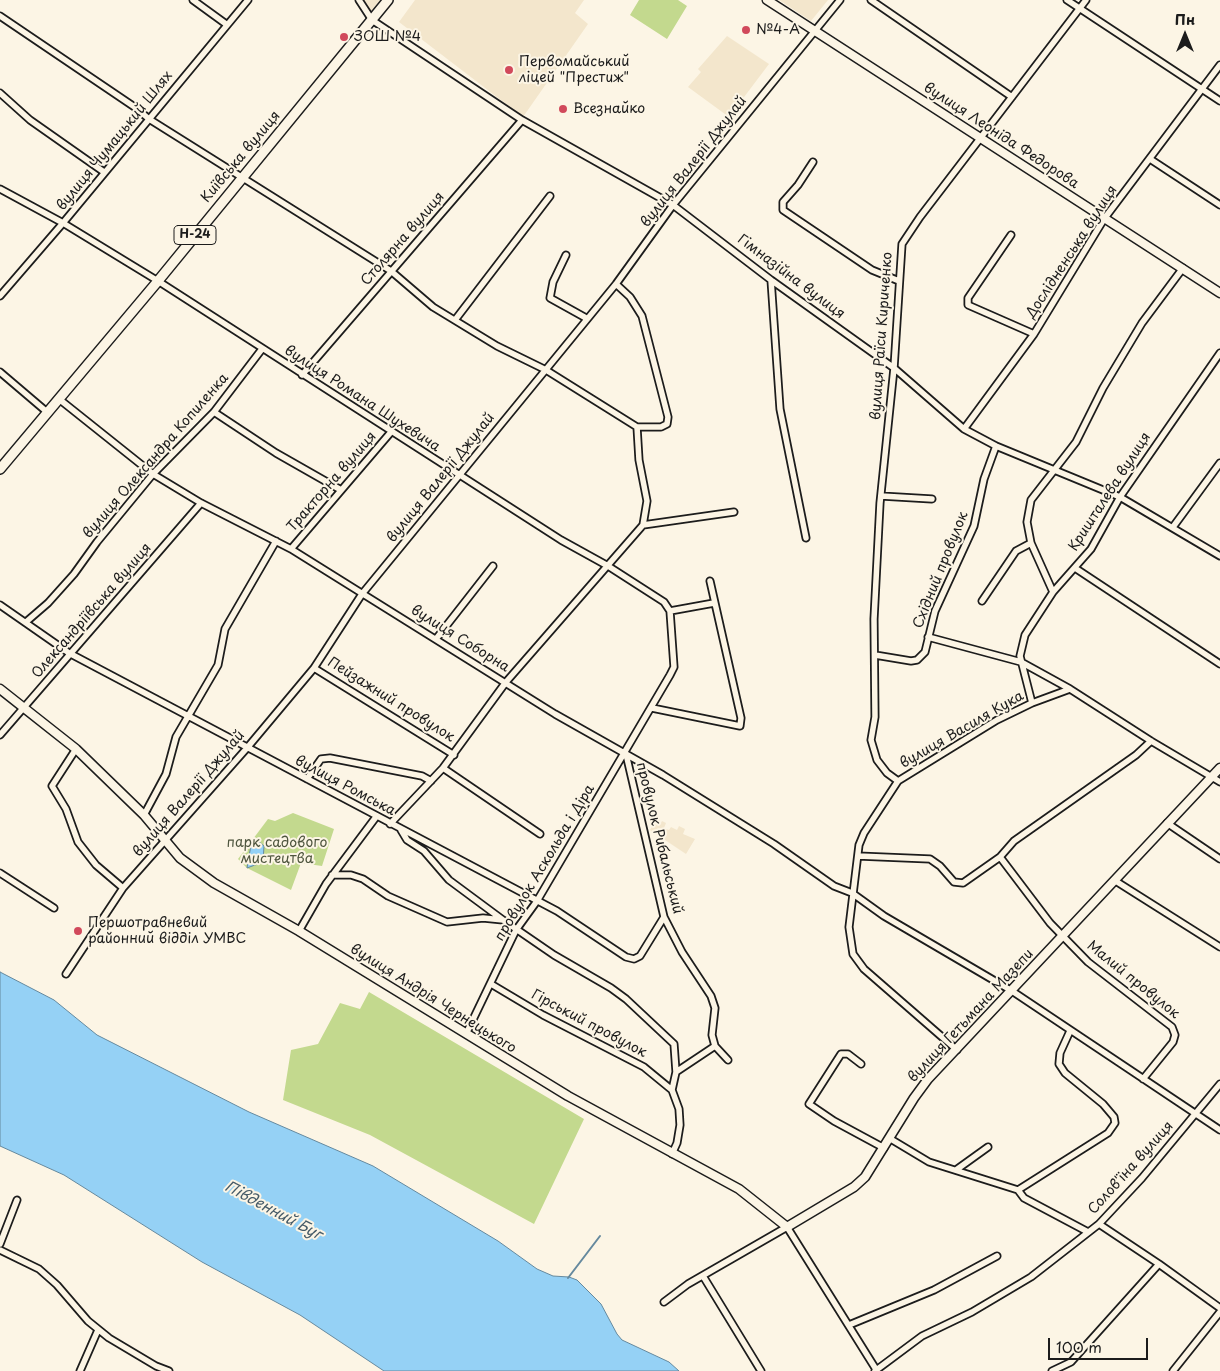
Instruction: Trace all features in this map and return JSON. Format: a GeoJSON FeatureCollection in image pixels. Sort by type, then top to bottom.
{"type":"FeatureCollection","features":[{"type":"Feature","properties":{"kind":"main road","name":"Київська вулиця"},"geometry":{"type":"LineString","coordinates":[[0,469],[158,282],[388,0]]}},
{"type":"Feature","properties":{"kind":"street"},"geometry":{"type":"LineString","coordinates":[[193,0],[226,24]]}},
{"type":"Feature","properties":{"kind":"street","name":"вулиця Чумацький Шлях"},"geometry":{"type":"LineString","coordinates":[[0,296],[248,0]]}},
{"type":"Feature","properties":{"kind":"street","name":"Гімназійна вулиця"},"geometry":{"type":"LineString","coordinates":[[359,0],[372,20],[522,120],[673,205],[771,280],[894,368],[964,429],[996,446],[1120,497],[1220,556]]}},
{"type":"Feature","properties":{"kind":"street","name":"вулиця Леоніда Федорова"},"geometry":{"type":"LineString","coordinates":[[767,0],[1220,293]]}},
{"type":"Feature","properties":{"kind":"street","name":"вулиця Валерії Джулай"},"geometry":{"type":"LineString","coordinates":[[66,974],[123,888],[247,748],[314,668],[362,594],[546,370],[586,318],[616,284],[673,205],[813,30],[840,0]]}},
{"type":"Feature","properties":{"kind":"street"},"geometry":{"type":"LineString","coordinates":[[871,0],[1012,97]]}},
{"type":"Feature","properties":{"kind":"street"},"geometry":{"type":"LineString","coordinates":[[1067,0],[1220,101]]}},
{"type":"Feature","properties":{"kind":"street","name":"вулиця Раїси Кириченко"},"geometry":{"type":"LineString","coordinates":[[898,781],[887,773],[877,760],[871,740],[875,717],[874,619],[881,496],[894,368],[900,253],[907,235],[1086,0]]}},
{"type":"Feature","properties":{"kind":"street"},"geometry":{"type":"LineString","coordinates":[[0,16],[136,108],[149,119],[392,271],[433,307],[497,346],[546,370],[637,427],[661,427],[667,424],[668,417],[642,316],[630,297],[616,284]]}},
{"type":"Feature","properties":{"kind":"street","name":"Дослідненська вулиця"},"geometry":{"type":"LineString","coordinates":[[964,429],[1034,334],[1104,219],[1220,64]]}},
{"type":"Feature","properties":{"kind":"street"},"geometry":{"type":"LineString","coordinates":[[0,93],[30,120],[104,172]]}},
{"type":"Feature","properties":{"kind":"street","name":"Столярна вулиця"},"geometry":{"type":"LineString","coordinates":[[302,375],[522,120]]}},
{"type":"Feature","properties":{"kind":"street"},"geometry":{"type":"LineString","coordinates":[[1150,159],[1220,205]]}},
{"type":"Feature","properties":{"kind":"street"},"geometry":{"type":"LineString","coordinates":[[813,162],[798,185],[783,202],[783,210],[872,270],[899,281]]}},
{"type":"Feature","properties":{"kind":"street","name":"вулиця Романа Шухевича"},"geometry":{"type":"LineString","coordinates":[[0,189],[63,223],[561,540],[608,566],[664,602],[670,612]]}},
{"type":"Feature","properties":{"kind":"street"},"geometry":{"type":"LineString","coordinates":[[455,320],[550,196]]}},
{"type":"Feature","properties":{"kind":"street"},"geometry":{"type":"LineString","coordinates":[[1011,235],[968,298],[968,305],[1034,334]]}},
{"type":"Feature","properties":{"kind":"street"},"geometry":{"type":"LineString","coordinates":[[566,255],[553,282],[550,298],[586,318]]}},
{"type":"Feature","properties":{"kind":"street"},"geometry":{"type":"LineString","coordinates":[[1053,592],[1032,543],[1027,522],[1030,500],[1056,470],[1076,442],[1103,388],[1142,323],[1182,268]]}},
{"type":"Feature","properties":{"kind":"street"},"geometry":{"type":"LineString","coordinates":[[771,280],[780,409],[806,538]]}},
{"type":"Feature","properties":{"kind":"street","name":"вулиця Олександра Копиленка"},"geometry":{"type":"LineString","coordinates":[[26,622],[48,603],[74,574],[97,542],[153,474],[214,412],[262,349]]}},
{"type":"Feature","properties":{"kind":"street","name":"Кришталева вулиця"},"geometry":{"type":"LineString","coordinates":[[1032,703],[1020,652],[1026,635],[1053,592],[1091,550],[1120,497],[1220,353]]}},
{"type":"Feature","properties":{"kind":"street"},"geometry":{"type":"LineString","coordinates":[[0,372],[48,412]]}},
{"type":"Feature","properties":{"kind":"street","name":"вулиця Соборна"},"geometry":{"type":"LineString","coordinates":[[59,399],[153,474],[201,503],[291,549],[555,714],[626,754],[774,844],[834,886],[852,893],[884,916],[1012,991],[1220,1130]]}},
{"type":"Feature","properties":{"kind":"street"},"geometry":{"type":"LineString","coordinates":[[214,412],[276,453],[341,490]]}},
{"type":"Feature","properties":{"kind":"street"},"geometry":{"type":"LineString","coordinates":[[390,824],[443,768],[506,682],[643,525],[647,501],[639,460],[637,427]]}},
{"type":"Feature","properties":{"kind":"street","name":"Тракторна вулиця"},"geometry":{"type":"LineString","coordinates":[[291,549],[391,432]]}},
{"type":"Feature","properties":{"kind":"street","name":"Східний провулок"},"geometry":{"type":"LineString","coordinates":[[875,655],[902,661],[917,660],[925,652],[935,612],[974,526],[984,479],[996,446]]}},
{"type":"Feature","properties":{"kind":"street"},"geometry":{"type":"LineString","coordinates":[[1173,527],[1220,463]]}},
{"type":"Feature","properties":{"kind":"street"},"geometry":{"type":"LineString","coordinates":[[881,496],[932,499]]}},
{"type":"Feature","properties":{"kind":"street","name":"Олександріївська вулиця"},"geometry":{"type":"LineString","coordinates":[[0,735],[25,708],[69,654],[135,582],[201,503]]}},
{"type":"Feature","properties":{"kind":"street"},"geometry":{"type":"LineString","coordinates":[[643,525],[734,512]]}},
{"type":"Feature","properties":{"kind":"street","name":"Тракторна вулиця"},"geometry":{"type":"LineString","coordinates":[[144,816],[166,774],[176,737],[218,665],[225,629],[276,541]]}},
{"type":"Feature","properties":{"kind":"street"},"geometry":{"type":"LineString","coordinates":[[982,601],[1016,551],[1032,543]]}},
{"type":"Feature","properties":{"kind":"street"},"geometry":{"type":"LineString","coordinates":[[436,639],[493,566]]}},
{"type":"Feature","properties":{"kind":"street"},"geometry":{"type":"LineString","coordinates":[[1075,568],[1220,664]]}},
{"type":"Feature","properties":{"kind":"street"},"geometry":{"type":"LineString","coordinates":[[710,581],[739,708],[740,726],[652,708],[674,667],[670,612],[714,603]]}},
{"type":"Feature","properties":{"kind":"street","name":"вулиця Ромська"},"geometry":{"type":"LineString","coordinates":[[0,605],[69,654],[537,900],[626,957],[634,959],[640,956],[664,917]]}},
{"type":"Feature","properties":{"kind":"street"},"geometry":{"type":"LineString","coordinates":[[928,638],[1021,662],[1070,689],[1151,741],[1220,782]]}},
{"type":"Feature","properties":{"kind":"street","name":"Пейзажний провулок"},"geometry":{"type":"LineString","coordinates":[[314,668],[454,754]]}},
{"type":"Feature","properties":{"kind":"street","name":"вулиця Андрія Чернецького"},"geometry":{"type":"LineString","coordinates":[[0,689],[76,749],[144,816],[180,858],[214,883],[299,931],[568,1096],[739,1189],[787,1227],[876,1371]]}},
{"type":"Feature","properties":{"kind":"street","name":"вулиця Василя Кука"},"geometry":{"type":"LineString","coordinates":[[957,1050],[864,969],[853,954],[849,928],[859,845],[864,833],[898,781],[997,720],[1032,703],[1070,689]]}},
{"type":"Feature","properties":{"kind":"street","name":"провулок Аскольда і Діра"},"geometry":{"type":"LineString","coordinates":[[466,1034],[516,930],[537,900],[652,708]]}},
{"type":"Feature","properties":{"kind":"street"},"geometry":{"type":"LineString","coordinates":[[858,856],[930,860],[940,866],[954,882],[960,884],[1000,857],[1014,841],[1104,778],[1151,741]]}},
{"type":"Feature","properties":{"kind":"street"},"geometry":{"type":"LineString","coordinates":[[76,749],[52,786],[66,809],[78,842],[96,865],[123,888]]}},
{"type":"Feature","properties":{"kind":"street","name":"провулок Рибальський"},"geometry":{"type":"LineString","coordinates":[[626,754],[664,917],[682,952],[711,996],[715,1008],[712,1035],[715,1046]]}},
{"type":"Feature","properties":{"kind":"street"},"geometry":{"type":"LineString","coordinates":[[307,780],[321,759],[330,758],[422,776],[431,781]]}},
{"type":"Feature","properties":{"kind":"street"},"geometry":{"type":"LineString","coordinates":[[443,768],[540,834]]}},
{"type":"Feature","properties":{"kind":"street","name":"вулиця Гетьмана Мазепи"},"geometry":{"type":"LineString","coordinates":[[664,1302],[704,1276],[854,1187],[865,1177],[914,1098],[928,1079],[1220,768]]}},
{"type":"Feature","properties":{"kind":"street"},"geometry":{"type":"LineString","coordinates":[[299,931],[332,875],[376,816]]}},
{"type":"Feature","properties":{"kind":"street"},"geometry":{"type":"LineString","coordinates":[[1167,824],[1220,859]]}},
{"type":"Feature","properties":{"kind":"street"},"geometry":{"type":"LineString","coordinates":[[400,828],[407,840],[424,851],[448,880],[516,930],[626,999],[674,1044],[676,1072],[672,1090],[679,1109],[680,1125],[677,1143],[672,1154]]}},
{"type":"Feature","properties":{"kind":"street","name":"Малий провулок"},"geometry":{"type":"LineString","coordinates":[[1000,857],[1062,935],[1088,962],[1174,1030],[1173,1042],[1144,1079]]}},
{"type":"Feature","properties":{"kind":"street"},"geometry":{"type":"LineString","coordinates":[[0,873],[54,908]]}},
{"type":"Feature","properties":{"kind":"street"},"geometry":{"type":"LineString","coordinates":[[332,875],[351,875],[363,879],[388,896],[446,922],[483,918],[503,920]]}},
{"type":"Feature","properties":{"kind":"street"},"geometry":{"type":"LineString","coordinates":[[1114,880],[1220,947]]}},
{"type":"Feature","properties":{"kind":"street","name":"Гірський провулок"},"geometry":{"type":"LineString","coordinates":[[491,984],[544,1015],[644,1067],[672,1090]]}},
{"type":"Feature","properties":{"kind":"street"},"geometry":{"type":"LineString","coordinates":[[1018,1190],[1108,1133],[1115,1123],[1114,1117],[1103,1104],[1065,1073],[1059,1064],[1060,1053],[1070,1031]]}},
{"type":"Feature","properties":{"kind":"street"},"geometry":{"type":"LineString","coordinates":[[676,1072],[715,1046],[728,1060]]}},
{"type":"Feature","properties":{"kind":"street"},"geometry":{"type":"LineString","coordinates":[[861,1064],[848,1054],[841,1054],[809,1104],[834,1121],[884,1148]]}},
{"type":"Feature","properties":{"kind":"street","name":"Солов'їна вулиця"},"geometry":{"type":"LineString","coordinates":[[876,1371],[922,1336],[972,1312],[1031,1277],[1099,1224],[1142,1178],[1220,1084]]}},
{"type":"Feature","properties":{"kind":"street"},"geometry":{"type":"LineString","coordinates":[[889,1138],[930,1162],[1018,1190],[1024,1198],[1088,1232]]}},
{"type":"Feature","properties":{"kind":"street"},"geometry":{"type":"LineString","coordinates":[[956,1170],[988,1147]]}},
{"type":"Feature","properties":{"kind":"street"},"geometry":{"type":"LineString","coordinates":[[0,1244],[16,1200]]}},
{"type":"Feature","properties":{"kind":"street"},"geometry":{"type":"LineString","coordinates":[[1099,1224],[1159,1264],[1220,1310],[1173,1371]]}},
{"type":"Feature","properties":{"kind":"street"},"geometry":{"type":"LineString","coordinates":[[0,1250],[39,1269],[57,1285],[73,1306],[98,1330],[156,1366],[169,1371]]}},
{"type":"Feature","properties":{"kind":"street"},"geometry":{"type":"LineString","coordinates":[[849,1325],[934,1290],[997,1256]]}},
{"type":"Feature","properties":{"kind":"street"},"geometry":{"type":"LineString","coordinates":[[1052,1371],[1071,1362],[1159,1264]]}},
{"type":"Feature","properties":{"kind":"street"},"geometry":{"type":"LineString","coordinates":[[704,1276],[761,1371]]}},
{"type":"Feature","properties":{"kind":"street"},"geometry":{"type":"LineString","coordinates":[[80,1371],[98,1330]]}},
{"type":"Feature","properties":{"kind":"shaded area"},"geometry":{"type":"Polygon","coordinates":[[[362,0],[388,0],[372,20],[362,0]]]}},
{"type":"Feature","properties":{"kind":"shaded area","name":"Первомайський ліцей \"Престиж\""},"geometry":{"type":"Polygon","coordinates":[[[415,0],[584,0],[575,13],[588,24],[523,117],[399,22],[415,0]]]}},
{"type":"Feature","properties":{"kind":"shaded area"},"geometry":{"type":"Polygon","coordinates":[[[779,0],[828,0],[811,21],[779,0]]]}},
{"type":"Feature","properties":{"kind":"shaded area"},"geometry":{"type":"Polygon","coordinates":[[[727,36],[769,64],[729,117],[688,87],[701,72],[698,69],[727,36]]]}},
{"type":"Feature","properties":{"kind":"shaded area"},"geometry":{"type":"Polygon","coordinates":[[[662,821],[666,823],[664,828],[669,830],[671,827],[677,830],[679,826],[685,829],[683,834],[695,839],[686,854],[650,830],[654,823],[659,826],[662,821]]]}},
{"type":"Feature","properties":{"kind":"green space"},"geometry":{"type":"Polygon","coordinates":[[[639,0],[678,0],[687,6],[667,39],[630,15],[639,0]]]}},
{"type":"Feature","properties":{"kind":"green space","name":"парк садового мистецтва"},"geometry":{"type":"Polygon","coordinates":[[[293,813],[334,829],[322,866],[301,863],[291,890],[247,868],[238,859],[268,819],[275,821],[293,813]]]}},
{"type":"Feature","properties":{"kind":"green space"},"geometry":{"type":"Polygon","coordinates":[[[369,992],[584,1119],[534,1224],[370,1135],[283,1100],[291,1050],[318,1044],[340,1003],[360,1009],[369,992]]]}},
{"type":"Feature","properties":{"kind":"water"},"geometry":{"type":"Polygon","coordinates":[[[258,841],[264,846],[263,862],[247,868],[251,845],[258,841]]]}},
{"type":"Feature","properties":{"kind":"water","name":"Південний Буг"},"geometry":{"type":"Polygon","coordinates":[[[0,972],[54,1000],[97,1035],[249,1112],[373,1166],[498,1241],[537,1269],[553,1276],[569,1277],[577,1280],[601,1304],[622,1340],[669,1362],[679,1371],[384,1371],[300,1315],[202,1262],[64,1175],[0,1146],[0,972]]]}},
{"type":"Feature","properties":{"kind":"waterway"},"geometry":{"type":"LineString","coordinates":[[568,1278],[600,1236]]}},
{"type":"Feature","properties":{"kind":"place","name":"№4-А"},"geometry":{"type":"Point","coordinates":[746,30]}},
{"type":"Feature","properties":{"kind":"place","name":"ЗОШ №4"},"geometry":{"type":"Point","coordinates":[344,37]}},
{"type":"Feature","properties":{"kind":"place","name":"Первомайський ліцей \"Престиж\""},"geometry":{"type":"Point","coordinates":[509,70]}},
{"type":"Feature","properties":{"kind":"place","name":"Всезнайко"},"geometry":{"type":"Point","coordinates":[563,109]}},
{"type":"Feature","properties":{"kind":"place","name":"Першотравневий районний відділ УМВС"},"geometry":{"type":"Point","coordinates":[78,931]}}]}
